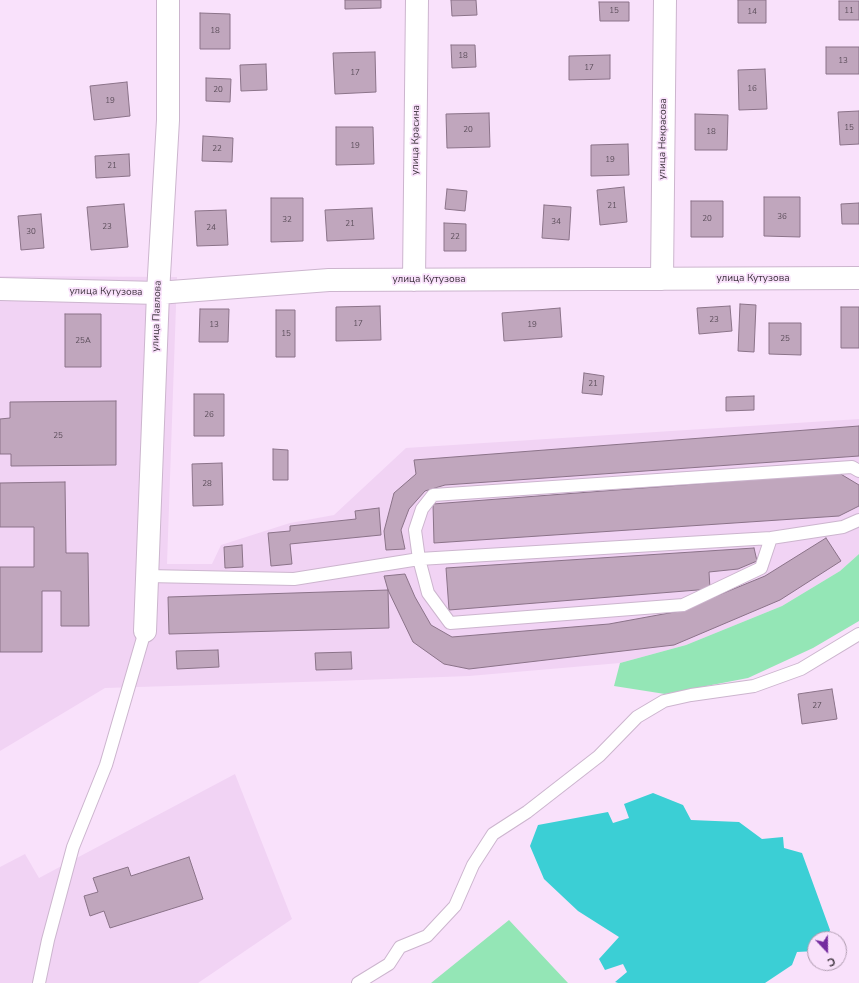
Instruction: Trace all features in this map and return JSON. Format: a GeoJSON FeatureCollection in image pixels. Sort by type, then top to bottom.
{"type":"FeatureCollection","features":[{"type":"Feature","properties":{"kind":"street","name":"улица Павлова"},"geometry":{"type":"LineString","coordinates":[[145,631],[158,293],[168,120],[168,0]]}},
{"type":"Feature","properties":{"kind":"street","name":"улица Красина"},"geometry":{"type":"LineString","coordinates":[[414,280],[417,0]]}},
{"type":"Feature","properties":{"kind":"street","name":"улица Некрасова"},"geometry":{"type":"LineString","coordinates":[[662,279],[665,0]]}},
{"type":"Feature","properties":{"kind":"street","name":"улица Кутузова"},"geometry":{"type":"LineString","coordinates":[[0,289],[158,293],[329,280],[859,278]]}},
{"type":"Feature","properties":{"kind":"lane"},"geometry":{"type":"LineString","coordinates":[[771,538],[761,568],[683,605],[450,623],[428,593],[415,530],[422,509],[433,495],[852,467],[859,472]]}},
{"type":"Feature","properties":{"kind":"lane"},"geometry":{"type":"LineString","coordinates":[[147,576],[294,579],[420,559],[771,538],[843,527],[859,520]]}},
{"type":"Feature","properties":{"kind":"lane"},"geometry":{"type":"LineString","coordinates":[[39,983],[48,940],[73,847],[106,764],[145,631]]}},
{"type":"Feature","properties":{"kind":"lane"},"geometry":{"type":"LineString","coordinates":[[358,983],[389,964],[400,947],[427,936],[455,906],[473,865],[493,834],[527,812],[599,756],[637,717],[664,701],[691,695],[754,686],[801,669],[859,634]]}},
{"type":"Feature","properties":{"kind":"shaded area"},"geometry":{"type":"Polygon","coordinates":[[[0,276],[177,277],[167,564],[212,564],[221,545],[290,523],[334,515],[406,448],[859,419],[859,554],[840,571],[782,606],[686,645],[620,663],[469,676],[105,688],[0,751],[0,276]]]}},
{"type":"Feature","properties":{"kind":"shaded area"},"geometry":{"type":"Polygon","coordinates":[[[235,774],[292,919],[198,983],[0,983],[0,867],[25,854],[39,878],[235,774]]]}},
{"type":"Feature","properties":{"kind":"green space"},"geometry":{"type":"Polygon","coordinates":[[[859,554],[859,621],[813,648],[748,678],[665,694],[614,686],[620,663],[686,645],[782,606],[840,571],[859,554]]]}},
{"type":"Feature","properties":{"kind":"green space"},"geometry":{"type":"Polygon","coordinates":[[[509,920],[568,983],[431,983],[509,920]]]}},
{"type":"Feature","properties":{"kind":"water"},"geometry":{"type":"Polygon","coordinates":[[[653,793],[683,805],[691,820],[739,822],[762,839],[783,837],[784,848],[802,853],[830,931],[807,931],[807,951],[797,952],[792,965],[765,983],[615,982],[627,972],[623,964],[605,970],[599,959],[619,937],[578,911],[544,879],[530,846],[538,825],[608,812],[613,823],[629,818],[624,804],[653,793]]]}},
{"type":"Feature","properties":{"kind":"building"},"geometry":{"type":"Polygon","coordinates":[[[345,0],[381,0],[381,8],[345,9],[345,0]]]}},
{"type":"Feature","properties":{"kind":"building"},"geometry":{"type":"Polygon","coordinates":[[[451,0],[476,0],[477,15],[452,16],[451,0]]]}},
{"type":"Feature","properties":{"kind":"building"},"geometry":{"type":"Polygon","coordinates":[[[738,0],[766,0],[766,23],[738,23],[738,0]]]}},
{"type":"Feature","properties":{"kind":"building"},"geometry":{"type":"Polygon","coordinates":[[[839,1],[859,1],[859,20],[839,20],[839,1]]]}},
{"type":"Feature","properties":{"kind":"building"},"geometry":{"type":"Polygon","coordinates":[[[599,2],[629,2],[629,21],[600,21],[599,2]]]}},
{"type":"Feature","properties":{"kind":"building"},"geometry":{"type":"Polygon","coordinates":[[[200,13],[230,14],[230,49],[200,49],[200,13]]]}},
{"type":"Feature","properties":{"kind":"building"},"geometry":{"type":"Polygon","coordinates":[[[451,45],[475,45],[476,67],[452,68],[451,45]]]}},
{"type":"Feature","properties":{"kind":"building"},"geometry":{"type":"Polygon","coordinates":[[[826,47],[859,47],[859,74],[826,74],[826,47]]]}},
{"type":"Feature","properties":{"kind":"building"},"geometry":{"type":"Polygon","coordinates":[[[375,52],[376,92],[335,94],[333,53],[375,52]]]}},
{"type":"Feature","properties":{"kind":"building"},"geometry":{"type":"Polygon","coordinates":[[[610,55],[610,79],[569,80],[569,56],[610,55]]]}},
{"type":"Feature","properties":{"kind":"building"},"geometry":{"type":"Polygon","coordinates":[[[266,64],[267,90],[241,91],[240,65],[266,64]]]}},
{"type":"Feature","properties":{"kind":"building"},"geometry":{"type":"Polygon","coordinates":[[[765,69],[767,109],[739,110],[738,70],[765,69]]]}},
{"type":"Feature","properties":{"kind":"building"},"geometry":{"type":"Polygon","coordinates":[[[206,78],[231,79],[230,102],[206,101],[206,78]]]}},
{"type":"Feature","properties":{"kind":"building"},"geometry":{"type":"Polygon","coordinates":[[[127,82],[130,116],[94,120],[90,86],[127,82]]]}},
{"type":"Feature","properties":{"kind":"building"},"geometry":{"type":"Polygon","coordinates":[[[859,111],[859,144],[840,145],[838,112],[859,111]]]}},
{"type":"Feature","properties":{"kind":"building"},"geometry":{"type":"Polygon","coordinates":[[[489,113],[490,147],[447,148],[446,114],[489,113]]]}},
{"type":"Feature","properties":{"kind":"building"},"geometry":{"type":"Polygon","coordinates":[[[695,114],[728,115],[727,150],[695,150],[695,114]]]}},
{"type":"Feature","properties":{"kind":"building"},"geometry":{"type":"Polygon","coordinates":[[[336,127],[373,127],[374,164],[336,165],[336,127]]]}},
{"type":"Feature","properties":{"kind":"building"},"geometry":{"type":"Polygon","coordinates":[[[203,136],[233,138],[232,162],[202,161],[203,136]]]}},
{"type":"Feature","properties":{"kind":"building"},"geometry":{"type":"Polygon","coordinates":[[[628,144],[629,175],[591,176],[591,145],[628,144]]]}},
{"type":"Feature","properties":{"kind":"building"},"geometry":{"type":"Polygon","coordinates":[[[129,154],[130,176],[96,178],[95,156],[129,154]]]}},
{"type":"Feature","properties":{"kind":"building"},"geometry":{"type":"Polygon","coordinates":[[[624,187],[627,222],[600,225],[597,190],[624,187]]]}},
{"type":"Feature","properties":{"kind":"building"},"geometry":{"type":"Polygon","coordinates":[[[447,189],[467,191],[465,211],[445,209],[447,189]]]}},
{"type":"Feature","properties":{"kind":"building"},"geometry":{"type":"Polygon","coordinates":[[[764,197],[800,197],[800,237],[764,236],[764,197]]]}},
{"type":"Feature","properties":{"kind":"building"},"geometry":{"type":"Polygon","coordinates":[[[271,198],[303,198],[303,241],[271,242],[271,198]]]}},
{"type":"Feature","properties":{"kind":"building"},"geometry":{"type":"Polygon","coordinates":[[[691,201],[723,201],[723,237],[691,237],[691,201]]]}},
{"type":"Feature","properties":{"kind":"building"},"geometry":{"type":"Polygon","coordinates":[[[859,203],[859,224],[842,224],[841,204],[859,203]]]}},
{"type":"Feature","properties":{"kind":"building"},"geometry":{"type":"Polygon","coordinates":[[[124,204],[128,247],[91,250],[87,207],[124,204]]]}},
{"type":"Feature","properties":{"kind":"building"},"geometry":{"type":"Polygon","coordinates":[[[544,205],[571,207],[569,240],[542,238],[544,205]]]}},
{"type":"Feature","properties":{"kind":"building"},"geometry":{"type":"Polygon","coordinates":[[[372,208],[374,239],[327,241],[325,210],[372,208]]]}},
{"type":"Feature","properties":{"kind":"building"},"geometry":{"type":"Polygon","coordinates":[[[226,210],[228,245],[197,246],[195,211],[226,210]]]}},
{"type":"Feature","properties":{"kind":"building"},"geometry":{"type":"Polygon","coordinates":[[[41,214],[44,248],[21,250],[18,216],[41,214]]]}},
{"type":"Feature","properties":{"kind":"building"},"geometry":{"type":"Polygon","coordinates":[[[444,223],[466,224],[466,251],[444,251],[444,223]]]}},
{"type":"Feature","properties":{"kind":"building"},"geometry":{"type":"Polygon","coordinates":[[[740,304],[756,305],[754,352],[738,351],[740,304]]]}},
{"type":"Feature","properties":{"kind":"building"},"geometry":{"type":"Polygon","coordinates":[[[380,306],[381,340],[336,341],[336,307],[380,306]]]}},
{"type":"Feature","properties":{"kind":"building"},"geometry":{"type":"Polygon","coordinates":[[[730,306],[732,331],[699,334],[697,308],[730,306]]]}},
{"type":"Feature","properties":{"kind":"building"},"geometry":{"type":"Polygon","coordinates":[[[841,307],[859,307],[859,348],[841,348],[841,307]]]}},
{"type":"Feature","properties":{"kind":"building"},"geometry":{"type":"Polygon","coordinates":[[[560,308],[562,337],[504,341],[502,313],[560,308]]]}},
{"type":"Feature","properties":{"kind":"building"},"geometry":{"type":"Polygon","coordinates":[[[200,309],[229,309],[228,342],[199,342],[200,309]]]}},
{"type":"Feature","properties":{"kind":"building"},"geometry":{"type":"Polygon","coordinates":[[[276,310],[295,310],[295,357],[276,357],[276,310]]]}},
{"type":"Feature","properties":{"kind":"building"},"geometry":{"type":"Polygon","coordinates":[[[65,314],[101,314],[101,367],[65,367],[65,314]]]}},
{"type":"Feature","properties":{"kind":"building"},"geometry":{"type":"Polygon","coordinates":[[[769,323],[801,323],[801,355],[769,354],[769,323]]]}},
{"type":"Feature","properties":{"kind":"building"},"geometry":{"type":"Polygon","coordinates":[[[584,373],[604,376],[602,395],[582,393],[584,373]]]}},
{"type":"Feature","properties":{"kind":"building"},"geometry":{"type":"Polygon","coordinates":[[[194,394],[224,394],[224,436],[194,436],[194,394]]]}},
{"type":"Feature","properties":{"kind":"building"},"geometry":{"type":"Polygon","coordinates":[[[754,396],[754,410],[726,411],[726,397],[754,396]]]}},
{"type":"Feature","properties":{"kind":"building"},"geometry":{"type":"Polygon","coordinates":[[[116,401],[116,465],[11,466],[11,454],[0,454],[0,419],[10,418],[10,402],[116,401]]]}},
{"type":"Feature","properties":{"kind":"building"},"geometry":{"type":"Polygon","coordinates":[[[859,426],[859,456],[445,485],[425,491],[409,509],[401,530],[405,549],[386,550],[384,531],[394,493],[416,474],[414,460],[859,426]]]}},
{"type":"Feature","properties":{"kind":"building"},"geometry":{"type":"Polygon","coordinates":[[[273,449],[288,450],[288,480],[273,480],[273,449]]]}},
{"type":"Feature","properties":{"kind":"building"},"geometry":{"type":"Polygon","coordinates":[[[222,463],[223,505],[193,506],[192,464],[222,463]]]}},
{"type":"Feature","properties":{"kind":"building"},"geometry":{"type":"Polygon","coordinates":[[[839,473],[859,485],[859,506],[839,516],[434,543],[433,504],[839,473]]]}},
{"type":"Feature","properties":{"kind":"building"},"geometry":{"type":"Polygon","coordinates":[[[65,482],[66,553],[88,553],[89,626],[61,626],[61,591],[42,591],[42,652],[0,652],[0,567],[34,567],[34,527],[0,527],[0,483],[65,482]]]}},
{"type":"Feature","properties":{"kind":"building"},"geometry":{"type":"Polygon","coordinates":[[[379,508],[381,535],[290,544],[292,564],[271,566],[268,533],[290,531],[290,526],[356,519],[355,511],[379,508]]]}},
{"type":"Feature","properties":{"kind":"building"},"geometry":{"type":"Polygon","coordinates":[[[826,538],[841,561],[780,600],[674,645],[469,669],[444,664],[413,642],[388,590],[384,576],[405,574],[415,597],[431,625],[452,637],[609,624],[680,611],[765,576],[826,538]]]}},
{"type":"Feature","properties":{"kind":"building"},"geometry":{"type":"Polygon","coordinates":[[[242,545],[243,567],[225,568],[224,547],[242,545]]]}},
{"type":"Feature","properties":{"kind":"building"},"geometry":{"type":"Polygon","coordinates":[[[754,548],[757,561],[738,569],[709,572],[710,589],[449,610],[446,568],[754,548]]]}},
{"type":"Feature","properties":{"kind":"building"},"geometry":{"type":"Polygon","coordinates":[[[388,590],[389,628],[169,634],[168,597],[388,590]]]}},
{"type":"Feature","properties":{"kind":"building"},"geometry":{"type":"Polygon","coordinates":[[[218,650],[219,667],[177,669],[176,651],[218,650]]]}},
{"type":"Feature","properties":{"kind":"building"},"geometry":{"type":"Polygon","coordinates":[[[351,652],[352,669],[316,670],[315,653],[351,652]]]}},
{"type":"Feature","properties":{"kind":"building"},"geometry":{"type":"Polygon","coordinates":[[[832,689],[837,719],[802,724],[798,694],[832,689]]]}},
{"type":"Feature","properties":{"kind":"building"},"geometry":{"type":"Polygon","coordinates":[[[189,857],[203,899],[110,928],[104,911],[90,916],[84,896],[98,892],[93,878],[128,867],[131,876],[189,857]]]}}]}
